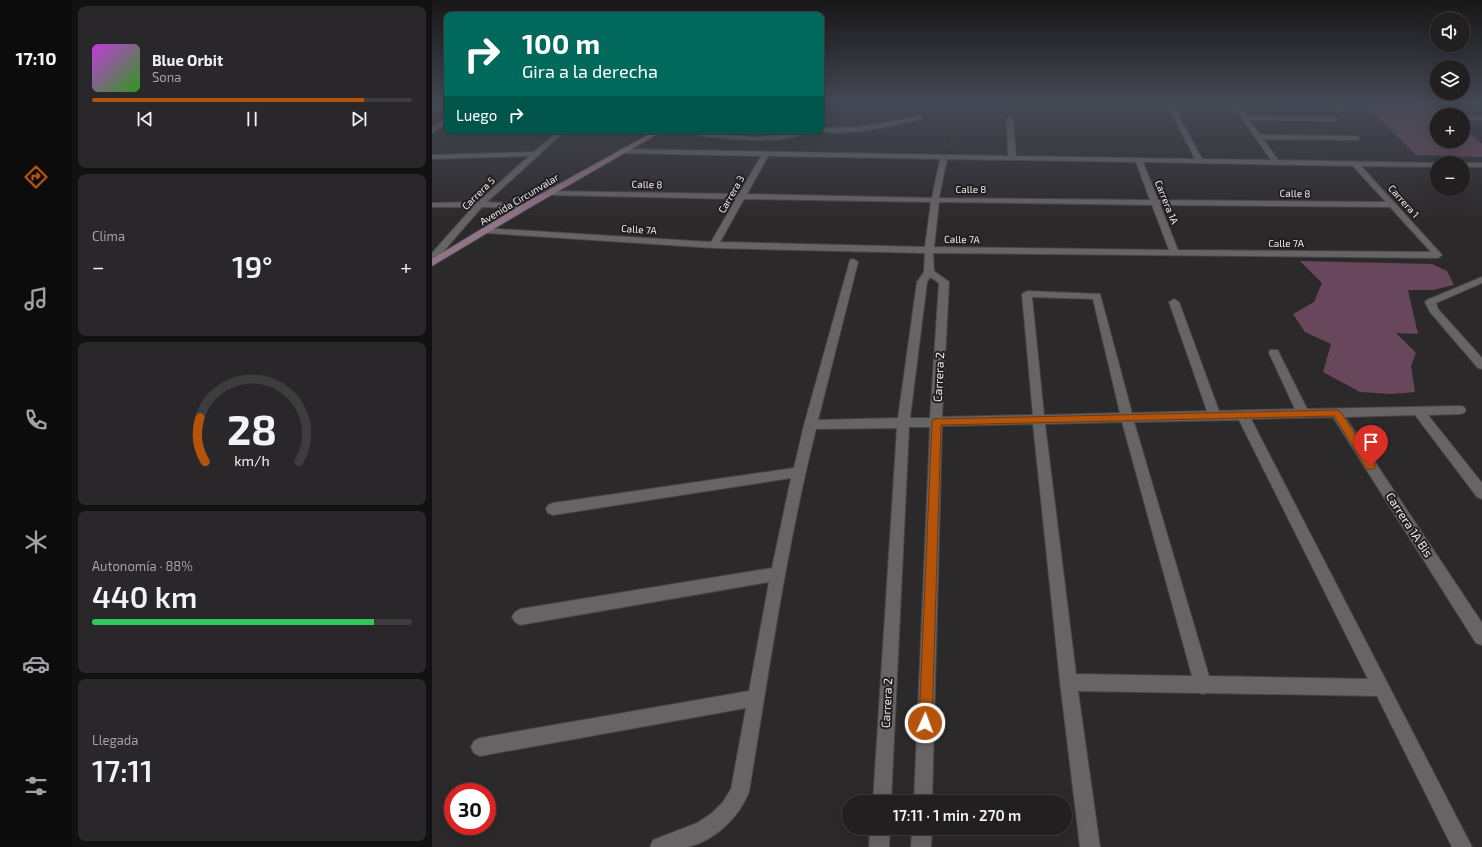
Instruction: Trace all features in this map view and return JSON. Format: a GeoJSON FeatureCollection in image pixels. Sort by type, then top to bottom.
{"type":"FeatureCollection","features":[{"type":"Feature","properties":{"kind":"main road","name":"Avenida Circunvalar"},"geometry":{"type":"LineString","coordinates":[[432,262],[526,206],[638,143]]}},
{"type":"Feature","properties":{"kind":"street","name":"Carrera 5"},"geometry":{"type":"LineString","coordinates":[[432,259],[480,204],[548,143]]}},
{"type":"Feature","properties":{"kind":"street"},"geometry":{"type":"LineString","coordinates":[[1011,143],[1012,157]]}},
{"type":"Feature","properties":{"kind":"street"},"geometry":{"type":"LineString","coordinates":[[1190,143],[1199,160]]}},
{"type":"Feature","properties":{"kind":"street"},"geometry":{"type":"LineString","coordinates":[[1262,143],[1276,162]]}},
{"type":"Feature","properties":{"kind":"street"},"geometry":{"type":"LineString","coordinates":[[622,151],[1430,164]]}},
{"type":"Feature","properties":{"kind":"street","name":"Carrera 3"},"geometry":{"type":"LineString","coordinates":[[714,245],[766,153]]}},
{"type":"Feature","properties":{"kind":"street"},"geometry":{"type":"LineString","coordinates":[[432,157],[535,154]]}},
{"type":"Feature","properties":{"kind":"street","name":"Carrera 2"},"geometry":{"type":"LineString","coordinates":[[882,795],[904,423],[922,282],[929,272],[929,250],[935,200],[944,157]]}},
{"type":"Feature","properties":{"kind":"street","name":"Carrera 1A"},"geometry":{"type":"LineString","coordinates":[[1138,160],[1175,253]]}},
{"type":"Feature","properties":{"kind":"street","name":"Carrera 1"},"geometry":{"type":"LineString","coordinates":[[1354,163],[1438,255]]}},
{"type":"Feature","properties":{"kind":"street"},"geometry":{"type":"LineString","coordinates":[[1470,165],[1482,165]]}},
{"type":"Feature","properties":{"kind":"street","name":"Calle 8"},"geometry":{"type":"LineString","coordinates":[[549,193],[935,200],[1393,205]]}},
{"type":"Feature","properties":{"kind":"street"},"geometry":{"type":"LineString","coordinates":[[432,205],[480,204],[526,206]]}},
{"type":"Feature","properties":{"kind":"street","name":"Calle 7A"},"geometry":{"type":"LineString","coordinates":[[486,230],[714,245],[929,250],[1438,255]]}},
{"type":"Feature","properties":{"kind":"street"},"geometry":{"type":"LineString","coordinates":[[660,847],[677,842],[710,826],[726,813],[740,792],[778,574],[799,472],[852,262]]}},
{"type":"Feature","properties":{"kind":"street","name":"Carrera 2"},"geometry":{"type":"LineString","coordinates":[[922,795],[936,422],[944,282],[929,272]]}},
{"type":"Feature","properties":{"kind":"street"},"geometry":{"type":"LineString","coordinates":[[1482,280],[1430,302],[1434,310],[1482,365]]}},
{"type":"Feature","properties":{"kind":"street"},"geometry":{"type":"LineString","coordinates":[[1090,847],[1068,682],[1038,420],[1027,294],[1097,296],[1127,418],[1203,686]]}},
{"type":"Feature","properties":{"kind":"street"},"geometry":{"type":"LineString","coordinates":[[1174,302],[1215,416]]}},
{"type":"Feature","properties":{"kind":"street"},"geometry":{"type":"LineString","coordinates":[[1274,353],[1302,414]]}},
{"type":"Feature","properties":{"kind":"street"},"geometry":{"type":"LineString","coordinates":[[810,425],[1460,410]]}},
{"type":"Feature","properties":{"kind":"street"},"geometry":{"type":"LineString","coordinates":[[1418,411],[1482,493]]}},
{"type":"Feature","properties":{"kind":"street","name":"Carrera 1A Bis"},"geometry":{"type":"LineString","coordinates":[[1336,413],[1482,637]]}},
{"type":"Feature","properties":{"kind":"street"},"geometry":{"type":"LineString","coordinates":[[1243,415],[1462,847]]}},
{"type":"Feature","properties":{"kind":"street"},"geometry":{"type":"LineString","coordinates":[[553,509],[799,472]]}},
{"type":"Feature","properties":{"kind":"street"},"geometry":{"type":"LineString","coordinates":[[520,617],[778,574]]}},
{"type":"Feature","properties":{"kind":"street"},"geometry":{"type":"LineString","coordinates":[[1068,682],[1203,686],[1381,688]]}},
{"type":"Feature","properties":{"kind":"street"},"geometry":{"type":"LineString","coordinates":[[480,746],[756,698]]}},
{"type":"Feature","properties":{"kind":"street"},"geometry":{"type":"LineString","coordinates":[[879,847],[880,835]]}},
{"type":"Feature","properties":{"kind":"street"},"geometry":{"type":"LineString","coordinates":[[921,847],[922,835]]}},
{"type":"Feature","properties":{"kind":"path"},"geometry":{"type":"LineString","coordinates":[[944,157],[950,143]]}},
{"type":"Feature","properties":{"kind":"shaded area"},"geometry":{"type":"Polygon","coordinates":[[[1404,143],[1430,143],[1430,148],[1470,148],[1470,143],[1480,143],[1482,144],[1482,157],[1416,155],[1404,143]]]}},
{"type":"Feature","properties":{"kind":"shaded area"},"geometry":{"type":"Polygon","coordinates":[[[1300,261],[1432,264],[1447,271],[1454,285],[1433,290],[1408,290],[1418,334],[1396,333],[1416,353],[1411,366],[1415,392],[1392,394],[1360,392],[1323,372],[1331,344],[1305,332],[1293,314],[1314,302],[1322,283],[1300,261]]]}},
{"type":"Feature","properties":{"kind":"route"},"geometry":{"type":"LineString","coordinates":[[925,723],[936,422],[1336,413],[1371,466]]}}]}
